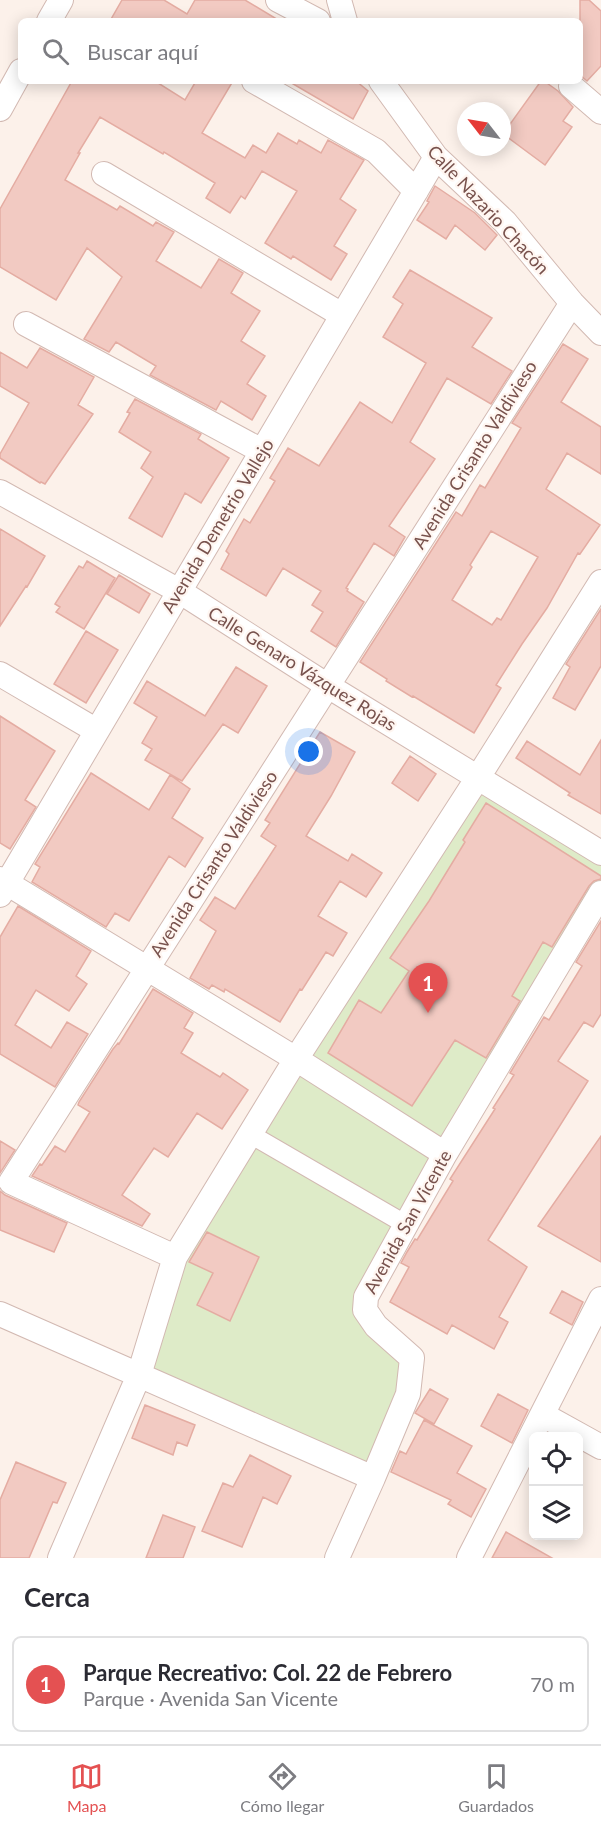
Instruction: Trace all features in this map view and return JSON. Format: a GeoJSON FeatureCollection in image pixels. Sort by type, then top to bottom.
{"type":"FeatureCollection","features":[{"type":"Feature","properties":{"kind":"street"},"geometry":{"type":"LineString","coordinates":[[51,18],[61,0]]}},
{"type":"Feature","properties":{"kind":"street"},"geometry":{"type":"LineString","coordinates":[[278,0],[312,18]]}},
{"type":"Feature","properties":{"kind":"street"},"geometry":{"type":"LineString","coordinates":[[339,0],[344,18]]}},
{"type":"Feature","properties":{"kind":"street"},"geometry":{"type":"LineString","coordinates":[[0,109],[18,76]]}},
{"type":"Feature","properties":{"kind":"street"},"geometry":{"type":"LineString","coordinates":[[259,84],[376,151],[416,191]]}},
{"type":"Feature","properties":{"kind":"street","name":"Calle Nazario Chacón"},"geometry":{"type":"LineString","coordinates":[[383,84],[436,157],[505,222],[572,303],[601,333]]}},
{"type":"Feature","properties":{"kind":"street"},"geometry":{"type":"LineString","coordinates":[[571,86],[601,112]]}},
{"type":"Feature","properties":{"kind":"street","name":"Avenida Demetrio Vallejo"},"geometry":{"type":"LineString","coordinates":[[2,885],[97,731],[436,157]]}},
{"type":"Feature","properties":{"kind":"street"},"geometry":{"type":"LineString","coordinates":[[104,174],[342,315]]}},
{"type":"Feature","properties":{"kind":"street","name":"Avenida Crisanto Valdivieso"},"geometry":{"type":"LineString","coordinates":[[175,1257],[10,1182],[572,303]]}},
{"type":"Feature","properties":{"kind":"street"},"geometry":{"type":"LineString","coordinates":[[26,324],[262,451]]}},
{"type":"Feature","properties":{"kind":"street","name":"Calle Genaro Vázquez Rojas"},"geometry":{"type":"LineString","coordinates":[[0,492],[179,591],[477,779],[601,853]]}},
{"type":"Feature","properties":{"kind":"street"},"geometry":{"type":"LineString","coordinates":[[60,1558],[139,1375],[175,1257],[296,1059],[601,582]]}},
{"type":"Feature","properties":{"kind":"street"},"geometry":{"type":"LineString","coordinates":[[0,674],[97,731]]}},
{"type":"Feature","properties":{"kind":"street"},"geometry":{"type":"LineString","coordinates":[[2,885],[147,968],[445,1154]]}},
{"type":"Feature","properties":{"kind":"street","name":"Avenida San Vicente"},"geometry":{"type":"LineString","coordinates":[[337,1558],[408,1394],[412,1358],[376,1326],[365,1310],[366,1297],[445,1154],[601,893]]}},
{"type":"Feature","properties":{"kind":"street"},"geometry":{"type":"LineString","coordinates":[[250,1134],[405,1224]]}},
{"type":"Feature","properties":{"kind":"street"},"geometry":{"type":"LineString","coordinates":[[469,1558],[601,1299]]}},
{"type":"Feature","properties":{"kind":"street"},"geometry":{"type":"LineString","coordinates":[[0,1314],[373,1478]]}},
{"type":"Feature","properties":{"kind":"street"},"geometry":{"type":"LineString","coordinates":[[543,1414],[601,1448]]}},
{"type":"Feature","properties":{"kind":"green space"},"geometry":{"type":"Polygon","coordinates":[[[477,779],[601,853],[601,893],[365,1310],[412,1358],[373,1478],[139,1375],[175,1257],[477,779]]]}},
{"type":"Feature","properties":{"kind":"building"},"geometry":{"type":"Polygon","coordinates":[[[122,0],[164,0],[187,14],[195,0],[245,0],[275,18],[112,18],[122,0]]]}},
{"type":"Feature","properties":{"kind":"building"},"geometry":{"type":"Polygon","coordinates":[[[580,0],[589,0],[601,11],[601,66],[587,81],[583,78],[583,18],[580,18],[580,0]]]}},
{"type":"Feature","properties":{"kind":"building"},"geometry":{"type":"Polygon","coordinates":[[[70,84],[160,84],[185,100],[194,84],[231,84],[202,133],[245,158],[253,145],[266,153],[278,133],[297,144],[299,140],[321,153],[328,140],[364,160],[340,199],[356,210],[334,246],[347,254],[331,280],[293,256],[291,259],[265,243],[297,191],[262,171],[245,199],[241,196],[230,213],[206,198],[215,183],[100,117],[65,180],[117,210],[120,206],[153,226],[156,222],[174,232],[156,261],[201,288],[219,259],[243,273],[231,293],[260,311],[241,341],[265,356],[247,384],[266,396],[252,420],[221,401],[216,410],[150,375],[156,366],[116,342],[109,352],[84,339],[122,277],[87,248],[56,300],[0,267],[0,209],[70,84]]]}},
{"type":"Feature","properties":{"kind":"building"},"geometry":{"type":"Polygon","coordinates":[[[293,84],[360,84],[368,91],[353,119],[293,84]]]}},
{"type":"Feature","properties":{"kind":"building"},"geometry":{"type":"Polygon","coordinates":[[[539,84],[548,84],[573,107],[563,121],[572,127],[545,165],[511,140],[511,123],[539,84]]]}},
{"type":"Feature","properties":{"kind":"building"},"geometry":{"type":"Polygon","coordinates":[[[435,186],[475,213],[497,235],[485,250],[455,225],[446,239],[417,220],[429,202],[427,201],[435,186]]]}},
{"type":"Feature","properties":{"kind":"building"},"geometry":{"type":"Polygon","coordinates":[[[410,270],[492,318],[472,347],[512,371],[491,404],[447,378],[410,442],[435,459],[389,526],[405,537],[394,556],[374,543],[346,588],[364,602],[336,647],[311,631],[323,612],[312,605],[321,591],[283,568],[266,596],[221,569],[229,554],[226,551],[244,519],[250,523],[275,481],[270,478],[288,448],[319,466],[360,402],[392,423],[426,363],[383,337],[403,304],[393,297],[410,270]]]}},
{"type":"Feature","properties":{"kind":"building"},"geometry":{"type":"Polygon","coordinates":[[[563,344],[588,359],[561,402],[601,427],[601,474],[567,453],[546,489],[600,525],[580,554],[578,553],[547,608],[496,685],[501,688],[474,733],[386,681],[387,679],[360,662],[456,512],[462,516],[480,485],[485,488],[521,428],[512,423],[563,344]],[[491,531],[452,600],[492,625],[497,618],[501,620],[538,557],[491,531]]]}},
{"type":"Feature","properties":{"kind":"building"},"geometry":{"type":"Polygon","coordinates":[[[40,348],[94,377],[78,405],[93,414],[45,484],[0,458],[0,454],[29,403],[0,386],[0,352],[27,368],[40,348]]]}},
{"type":"Feature","properties":{"kind":"building"},"geometry":{"type":"Polygon","coordinates":[[[135,399],[201,434],[198,439],[229,458],[201,503],[185,493],[162,537],[129,518],[153,477],[141,468],[151,452],[119,432],[135,399]]]}},
{"type":"Feature","properties":{"kind":"building"},"geometry":{"type":"Polygon","coordinates":[[[0,529],[45,556],[0,626],[0,529]]]}},
{"type":"Feature","properties":{"kind":"building"},"geometry":{"type":"Polygon","coordinates":[[[87,561],[115,578],[84,629],[56,612],[60,607],[55,604],[79,566],[83,568],[87,561]]]}},
{"type":"Feature","properties":{"kind":"building"},"geometry":{"type":"Polygon","coordinates":[[[119,575],[150,594],[139,613],[107,594],[119,575]]]}},
{"type":"Feature","properties":{"kind":"building"},"geometry":{"type":"Polygon","coordinates":[[[601,609],[601,666],[575,710],[553,698],[570,667],[566,664],[601,609]]]}},
{"type":"Feature","properties":{"kind":"building"},"geometry":{"type":"Polygon","coordinates":[[[86,631],[118,650],[86,703],[54,684],[86,631]]]}},
{"type":"Feature","properties":{"kind":"building"},"geometry":{"type":"Polygon","coordinates":[[[236,667],[267,686],[238,733],[223,724],[182,781],[145,760],[152,749],[142,743],[157,717],[134,703],[147,681],[205,716],[236,667]]]}},
{"type":"Feature","properties":{"kind":"building"},"geometry":{"type":"Polygon","coordinates":[[[0,716],[55,751],[25,800],[36,807],[10,849],[0,843],[0,716]]]}},
{"type":"Feature","properties":{"kind":"building"},"geometry":{"type":"Polygon","coordinates":[[[320,732],[355,752],[306,836],[348,861],[352,854],[382,873],[366,897],[340,881],[318,916],[347,933],[333,956],[326,952],[280,1022],[225,989],[224,992],[212,985],[209,989],[190,978],[216,931],[200,920],[215,897],[235,909],[276,846],[261,836],[270,823],[265,820],[320,732]]]}},
{"type":"Feature","properties":{"kind":"building"},"geometry":{"type":"Polygon","coordinates":[[[601,740],[601,814],[568,795],[570,793],[516,758],[527,741],[580,775],[601,740]]]}},
{"type":"Feature","properties":{"kind":"building"},"geometry":{"type":"Polygon","coordinates":[[[410,756],[436,774],[418,801],[392,783],[410,756]]]}},
{"type":"Feature","properties":{"kind":"building"},"geometry":{"type":"Polygon","coordinates":[[[91,773],[149,810],[170,775],[190,789],[172,818],[203,838],[185,867],[169,856],[129,921],[115,913],[106,927],[32,882],[40,867],[35,864],[91,773]]]}},
{"type":"Feature","properties":{"kind":"building"},"geometry":{"type":"Polygon","coordinates":[[[486,803],[601,876],[601,879],[589,886],[552,947],[543,942],[512,996],[520,1001],[486,1058],[455,1040],[412,1106],[328,1053],[359,1000],[381,1013],[409,971],[390,958],[429,901],[486,803]]]}},
{"type":"Feature","properties":{"kind":"building"},"geometry":{"type":"Polygon","coordinates":[[[18,906],[91,951],[76,976],[87,984],[69,1011],[36,990],[15,1025],[51,1048],[67,1022],[88,1034],[55,1087],[0,1054],[0,937],[18,906]]]}},
{"type":"Feature","properties":{"kind":"building"},"geometry":{"type":"Polygon","coordinates":[[[601,921],[601,1014],[593,1027],[584,1022],[558,1061],[588,1081],[488,1240],[527,1267],[499,1317],[508,1322],[494,1349],[452,1325],[447,1334],[390,1302],[409,1267],[401,1263],[407,1252],[415,1239],[417,1240],[453,1181],[450,1179],[495,1109],[493,1108],[514,1075],[510,1073],[544,1017],[549,1020],[582,966],[576,962],[601,921]]]}},
{"type":"Feature","properties":{"kind":"building"},"geometry":{"type":"Polygon","coordinates":[[[153,989],[193,1013],[184,1028],[193,1033],[181,1053],[220,1077],[223,1073],[248,1090],[222,1129],[197,1113],[168,1157],[154,1148],[122,1195],[150,1214],[142,1226],[32,1176],[55,1146],[65,1152],[90,1112],[78,1105],[79,1102],[153,989]]]}},
{"type":"Feature","properties":{"kind":"building"},"geometry":{"type":"Polygon","coordinates":[[[601,1136],[601,1262],[538,1226],[601,1136]]]}},
{"type":"Feature","properties":{"kind":"building"},"geometry":{"type":"Polygon","coordinates":[[[0,1141],[15,1150],[0,1173],[0,1141]]]}},
{"type":"Feature","properties":{"kind":"building"},"geometry":{"type":"Polygon","coordinates":[[[0,1191],[67,1223],[54,1252],[0,1230],[0,1191]]]}},
{"type":"Feature","properties":{"kind":"building"},"geometry":{"type":"Polygon","coordinates":[[[207,1232],[259,1257],[230,1321],[197,1305],[213,1273],[189,1262],[207,1232]]]}},
{"type":"Feature","properties":{"kind":"building"},"geometry":{"type":"Polygon","coordinates":[[[562,1291],[583,1302],[572,1325],[550,1313],[562,1291]]]}},
{"type":"Feature","properties":{"kind":"building"},"geometry":{"type":"Polygon","coordinates":[[[430,1389],[448,1399],[434,1424],[415,1413],[430,1389]]]}},
{"type":"Feature","properties":{"kind":"building"},"geometry":{"type":"Polygon","coordinates":[[[498,1394],[528,1410],[512,1443],[481,1426],[498,1394]]]}},
{"type":"Feature","properties":{"kind":"building"},"geometry":{"type":"Polygon","coordinates":[[[145,1405],[195,1425],[187,1446],[177,1442],[173,1455],[132,1438],[145,1405]]]}},
{"type":"Feature","properties":{"kind":"building"},"geometry":{"type":"Polygon","coordinates":[[[424,1420],[472,1446],[457,1473],[486,1489],[471,1517],[448,1504],[451,1500],[391,1472],[400,1451],[406,1454],[424,1420]]]}},
{"type":"Feature","properties":{"kind":"building"},"geometry":{"type":"Polygon","coordinates":[[[250,1455],[291,1476],[277,1504],[263,1497],[242,1547],[202,1531],[223,1483],[233,1487],[250,1455]]]}},
{"type":"Feature","properties":{"kind":"building"},"geometry":{"type":"Polygon","coordinates":[[[16,1462],[66,1483],[57,1503],[53,1502],[29,1558],[0,1558],[0,1500],[16,1462]]]}},
{"type":"Feature","properties":{"kind":"building"},"geometry":{"type":"Polygon","coordinates":[[[163,1515],[195,1527],[183,1558],[146,1558],[163,1515]]]}},
{"type":"Feature","properties":{"kind":"building"},"geometry":{"type":"Polygon","coordinates":[[[506,1532],[552,1558],[492,1558],[506,1532]]]}},
{"type":"Feature","properties":{"kind":"place","name":"Parque Recreativo: Col. 22 de Febrero"},"geometry":{"type":"Point","coordinates":[428,1013]}}]}
